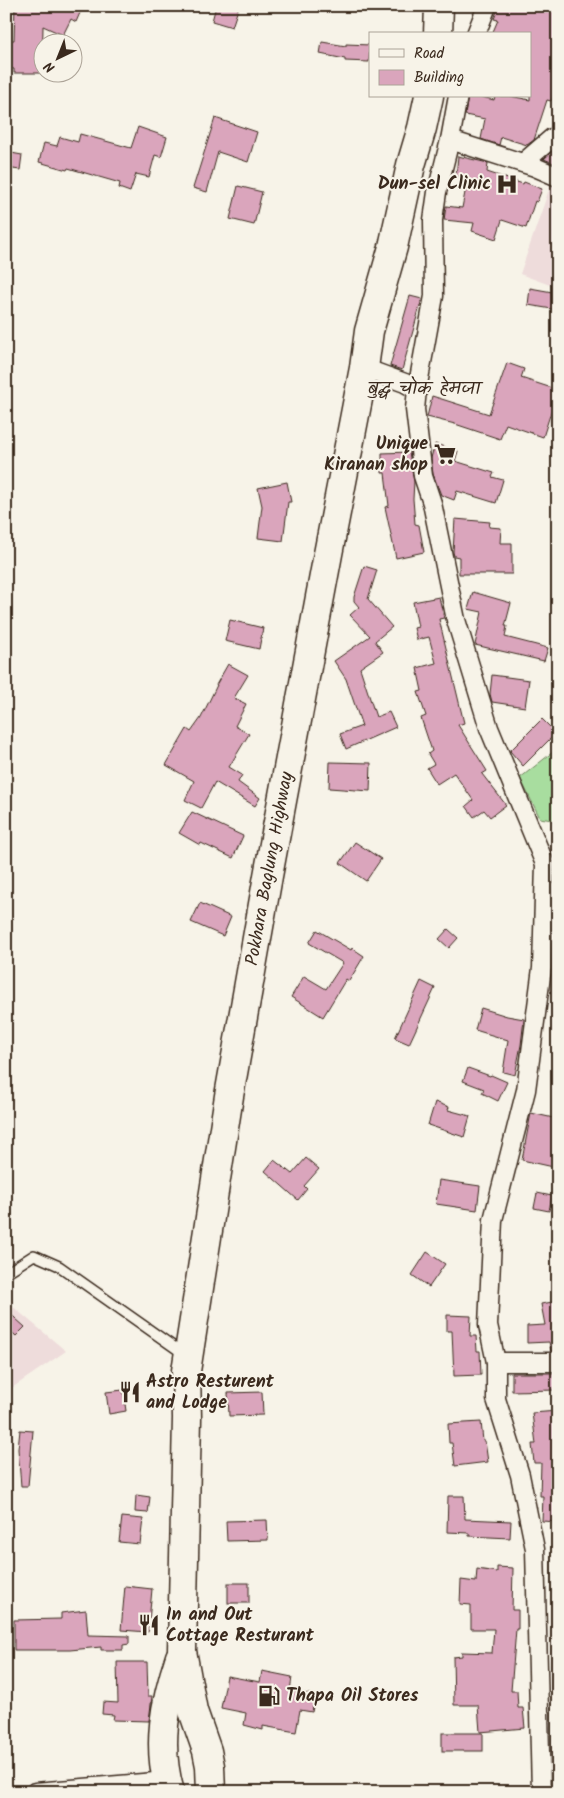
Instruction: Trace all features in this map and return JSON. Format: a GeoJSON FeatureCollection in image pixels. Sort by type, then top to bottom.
{"type":"FeatureCollection","features":[{"type":"Feature","properties":{"kind":"highway"},"geometry":{"type":"LineString","coordinates":[[438,32],[439,6]]}},
{"type":"Feature","properties":{"kind":"highway","name":"Pokhara Baglung Highway"},"geometry":{"type":"LineString","coordinates":[[211,1792],[210,1766],[207,1751],[193,1711],[182,1651],[187,1428],[186,1371],[229,1096],[324,573],[364,368],[368,332],[393,247],[411,165],[429,98]]}},
{"type":"Feature","properties":{"kind":"highway","name":"Pokhara Baglung Highway"},"geometry":{"type":"LineString","coordinates":[[168,1786],[162,1746],[164,1715],[182,1651]]}},
{"type":"Feature","properties":{"kind":"street"},"geometry":{"type":"LineString","coordinates":[[477,32],[487,6]]}},
{"type":"Feature","properties":{"kind":"street"},"geometry":{"type":"LineString","coordinates":[[458,98],[450,140],[437,192],[433,220],[434,296],[415,409],[423,476],[432,503],[456,620],[489,728],[545,864],[542,968],[526,1090],[494,1220],[488,1325],[496,1362],[496,1399],[520,1475],[535,1549],[541,1792]]}},
{"type":"Feature","properties":{"kind":"street"},"geometry":{"type":"LineString","coordinates":[[523,163],[552,138],[558,136]]}},
{"type":"Feature","properties":{"kind":"street"},"geometry":{"type":"LineString","coordinates":[[450,140],[558,176]]}},
{"type":"Feature","properties":{"kind":"street"},"geometry":{"type":"LineString","coordinates":[[364,368],[405,383],[417,390]]}},
{"type":"Feature","properties":{"kind":"street"},"geometry":{"type":"LineString","coordinates":[[496,1362],[558,1362]]}},
{"type":"Feature","properties":{"kind":"street"},"geometry":{"type":"LineString","coordinates":[[35,1792],[168,1786]]}},
{"type":"Feature","properties":{"kind":"lane"},"geometry":{"type":"LineString","coordinates":[[6,1272],[34,1255],[59,1266],[188,1357]]}},
{"type":"Feature","properties":{"kind":"shaded area"},"geometry":{"type":"Polygon","coordinates":[[[552,181],[558,183],[558,288],[520,274],[552,181]]]}},
{"type":"Feature","properties":{"kind":"shaded area"},"geometry":{"type":"Polygon","coordinates":[[[6,1301],[66,1351],[6,1392],[6,1301]]]}},
{"type":"Feature","properties":{"kind":"green space"},"geometry":{"type":"Polygon","coordinates":[[[558,748],[558,821],[540,818],[520,778],[558,748]]]}},
{"type":"Feature","properties":{"kind":"building"},"geometry":{"type":"Polygon","coordinates":[[[15,6],[83,6],[76,22],[71,19],[64,32],[56,32],[43,26],[43,32],[32,32],[32,73],[14,73],[14,69],[6,68],[9,40],[14,40],[15,6]]]}},
{"type":"Feature","properties":{"kind":"building"},"geometry":{"type":"Polygon","coordinates":[[[216,6],[239,6],[232,27],[212,21],[216,6]]]}},
{"type":"Feature","properties":{"kind":"building"},"geometry":{"type":"Polygon","coordinates":[[[499,6],[558,6],[558,85],[551,101],[547,100],[534,140],[527,145],[501,137],[499,145],[481,139],[485,119],[465,115],[468,98],[494,100],[494,98],[520,98],[530,100],[532,98],[532,32],[493,32],[498,20],[494,19],[499,6]]]}},
{"type":"Feature","properties":{"kind":"building"},"geometry":{"type":"Polygon","coordinates":[[[322,42],[346,46],[346,44],[369,45],[369,62],[345,61],[345,59],[320,54],[322,42]]]}},
{"type":"Feature","properties":{"kind":"building"},"geometry":{"type":"Polygon","coordinates":[[[215,118],[257,132],[248,162],[218,152],[207,192],[193,188],[215,118]]]}},
{"type":"Feature","properties":{"kind":"building"},"geometry":{"type":"Polygon","coordinates":[[[138,127],[167,137],[161,157],[155,155],[149,177],[136,174],[130,192],[119,188],[120,183],[39,162],[44,143],[57,146],[60,137],[78,142],[80,134],[131,148],[138,127]]]}},
{"type":"Feature","properties":{"kind":"building"},"geometry":{"type":"Polygon","coordinates":[[[557,147],[558,165],[544,159],[557,147]]]}},
{"type":"Feature","properties":{"kind":"building"},"geometry":{"type":"Polygon","coordinates":[[[6,152],[22,155],[20,170],[6,168],[6,152]]]}},
{"type":"Feature","properties":{"kind":"building"},"geometry":{"type":"Polygon","coordinates":[[[458,156],[488,163],[487,172],[542,189],[537,202],[535,201],[526,228],[502,220],[496,239],[472,231],[474,223],[444,220],[446,206],[462,208],[468,177],[456,176],[458,156]]]}},
{"type":"Feature","properties":{"kind":"building"},"geometry":{"type":"Polygon","coordinates":[[[238,186],[262,192],[254,225],[230,219],[238,186]]]}},
{"type":"Feature","properties":{"kind":"building"},"geometry":{"type":"Polygon","coordinates":[[[530,288],[558,293],[558,310],[528,305],[530,288]]]}},
{"type":"Feature","properties":{"kind":"building"},"geometry":{"type":"Polygon","coordinates":[[[410,296],[422,299],[402,370],[390,366],[410,296]]]}},
{"type":"Feature","properties":{"kind":"building"},"geometry":{"type":"Polygon","coordinates":[[[507,363],[524,369],[521,378],[558,390],[543,437],[506,424],[500,439],[427,417],[432,396],[489,414],[507,363]]]}},
{"type":"Feature","properties":{"kind":"building"},"geometry":{"type":"Polygon","coordinates":[[[435,444],[458,451],[455,461],[494,473],[492,477],[503,480],[496,503],[457,491],[454,500],[441,495],[433,474],[431,458],[435,444]]]}},
{"type":"Feature","properties":{"kind":"building"},"geometry":{"type":"Polygon","coordinates":[[[409,452],[414,481],[415,524],[419,525],[424,552],[396,558],[385,507],[389,506],[385,473],[382,473],[382,453],[409,452]]]}},
{"type":"Feature","properties":{"kind":"building"},"geometry":{"type":"Polygon","coordinates":[[[287,482],[291,502],[288,502],[283,541],[258,538],[262,506],[258,488],[287,482]]]}},
{"type":"Feature","properties":{"kind":"building"},"geometry":{"type":"Polygon","coordinates":[[[455,519],[490,522],[489,527],[501,528],[500,543],[512,543],[512,574],[459,574],[459,557],[454,556],[453,552],[455,519]]]}},
{"type":"Feature","properties":{"kind":"building"},"geometry":{"type":"Polygon","coordinates":[[[364,566],[377,570],[368,599],[392,627],[375,641],[383,652],[360,668],[376,717],[389,712],[396,727],[346,749],[340,734],[362,726],[346,679],[334,661],[370,636],[350,615],[359,607],[354,601],[354,597],[364,566]]]}},
{"type":"Feature","properties":{"kind":"building"},"geometry":{"type":"Polygon","coordinates":[[[473,592],[511,603],[505,626],[507,626],[505,637],[548,648],[544,661],[475,645],[482,612],[468,609],[473,592]]]}},
{"type":"Feature","properties":{"kind":"building"},"geometry":{"type":"Polygon","coordinates":[[[439,597],[444,618],[439,619],[464,723],[458,725],[487,771],[482,774],[506,805],[490,817],[484,810],[474,817],[466,806],[473,800],[454,773],[437,784],[427,768],[434,764],[428,754],[432,751],[421,718],[426,716],[418,692],[422,691],[417,668],[436,663],[429,637],[417,640],[414,628],[418,627],[413,602],[439,597]]]}},
{"type":"Feature","properties":{"kind":"building"},"geometry":{"type":"Polygon","coordinates":[[[230,620],[263,628],[259,649],[225,641],[230,620]]]}},
{"type":"Feature","properties":{"kind":"building"},"geometry":{"type":"Polygon","coordinates":[[[228,664],[248,675],[234,698],[246,704],[235,726],[249,734],[229,767],[242,775],[238,782],[260,798],[255,806],[215,782],[201,808],[185,800],[194,781],[166,765],[187,729],[191,732],[201,718],[228,664]]]}},
{"type":"Feature","properties":{"kind":"building"},"geometry":{"type":"Polygon","coordinates":[[[492,675],[529,680],[525,707],[492,702],[490,694],[492,675]]]}},
{"type":"Feature","properties":{"kind":"building"},"geometry":{"type":"Polygon","coordinates":[[[542,719],[556,733],[523,766],[510,751],[542,719]]]}},
{"type":"Feature","properties":{"kind":"building"},"geometry":{"type":"Polygon","coordinates":[[[330,762],[371,763],[370,791],[329,788],[330,762]]]}},
{"type":"Feature","properties":{"kind":"building"},"geometry":{"type":"Polygon","coordinates":[[[192,812],[243,836],[233,858],[201,843],[200,845],[179,833],[192,812]]]}},
{"type":"Feature","properties":{"kind":"building"},"geometry":{"type":"Polygon","coordinates":[[[355,842],[381,859],[366,881],[340,863],[355,842]]]}},
{"type":"Feature","properties":{"kind":"building"},"geometry":{"type":"Polygon","coordinates":[[[200,903],[231,917],[223,936],[191,922],[200,903]]]}},
{"type":"Feature","properties":{"kind":"building"},"geometry":{"type":"Polygon","coordinates":[[[448,929],[458,938],[449,948],[439,939],[448,929]]]}},
{"type":"Feature","properties":{"kind":"building"},"geometry":{"type":"Polygon","coordinates":[[[317,930],[364,956],[349,981],[346,979],[323,1017],[291,997],[304,976],[326,989],[343,963],[309,943],[317,930]]]}},
{"type":"Feature","properties":{"kind":"building"},"geometry":{"type":"Polygon","coordinates":[[[421,981],[435,988],[409,1044],[395,1038],[421,981]]]}},
{"type":"Feature","properties":{"kind":"building"},"geometry":{"type":"Polygon","coordinates":[[[481,1008],[524,1019],[515,1075],[503,1072],[508,1040],[475,1030],[481,1008]]]}},
{"type":"Feature","properties":{"kind":"building"},"geometry":{"type":"Polygon","coordinates":[[[468,1068],[507,1082],[498,1101],[482,1093],[484,1089],[463,1081],[468,1068]]]}},
{"type":"Feature","properties":{"kind":"building"},"geometry":{"type":"Polygon","coordinates":[[[435,1102],[449,1107],[448,1110],[470,1116],[464,1137],[428,1125],[435,1102]]]}},
{"type":"Feature","properties":{"kind":"building"},"geometry":{"type":"Polygon","coordinates":[[[531,1113],[558,1119],[558,1168],[522,1160],[531,1113]]]}},
{"type":"Feature","properties":{"kind":"building"},"geometry":{"type":"Polygon","coordinates":[[[306,1158],[319,1169],[304,1186],[307,1189],[298,1200],[265,1171],[274,1160],[292,1174],[306,1158]]]}},
{"type":"Feature","properties":{"kind":"building"},"geometry":{"type":"Polygon","coordinates":[[[439,1180],[480,1186],[477,1210],[436,1204],[439,1180]]]}},
{"type":"Feature","properties":{"kind":"building"},"geometry":{"type":"Polygon","coordinates":[[[537,1193],[552,1196],[549,1211],[534,1208],[537,1193]]]}},
{"type":"Feature","properties":{"kind":"building"},"geometry":{"type":"Polygon","coordinates":[[[427,1252],[445,1264],[429,1287],[412,1275],[427,1252]]]}},
{"type":"Feature","properties":{"kind":"building"},"geometry":{"type":"Polygon","coordinates":[[[558,1301],[558,1351],[551,1351],[549,1342],[527,1343],[527,1326],[545,1325],[541,1304],[558,1301]]]}},
{"type":"Feature","properties":{"kind":"building"},"geometry":{"type":"Polygon","coordinates":[[[6,1310],[25,1327],[16,1336],[6,1327],[6,1310]]]}},
{"type":"Feature","properties":{"kind":"building"},"geometry":{"type":"Polygon","coordinates":[[[447,1315],[471,1316],[470,1336],[476,1336],[477,1351],[480,1351],[481,1375],[454,1376],[452,1331],[447,1331],[447,1315]]]}},
{"type":"Feature","properties":{"kind":"building"},"geometry":{"type":"Polygon","coordinates":[[[512,1373],[556,1373],[556,1390],[512,1391],[512,1373]]]}},
{"type":"Feature","properties":{"kind":"building"},"geometry":{"type":"Polygon","coordinates":[[[123,1390],[126,1411],[109,1414],[106,1392],[123,1390]]]}},
{"type":"Feature","properties":{"kind":"building"},"geometry":{"type":"Polygon","coordinates":[[[262,1392],[263,1415],[229,1416],[228,1393],[262,1392]]]}},
{"type":"Feature","properties":{"kind":"building"},"geometry":{"type":"Polygon","coordinates":[[[558,1411],[558,1522],[542,1521],[543,1496],[540,1496],[541,1463],[534,1463],[532,1444],[536,1444],[532,1413],[558,1411]]]}},
{"type":"Feature","properties":{"kind":"building"},"geometry":{"type":"Polygon","coordinates":[[[481,1422],[488,1462],[455,1466],[452,1443],[449,1443],[448,1424],[481,1422]]]}},
{"type":"Feature","properties":{"kind":"building"},"geometry":{"type":"Polygon","coordinates":[[[20,1430],[33,1431],[28,1486],[21,1486],[18,1449],[20,1430]]]}},
{"type":"Feature","properties":{"kind":"building"},"geometry":{"type":"Polygon","coordinates":[[[136,1495],[150,1497],[148,1513],[135,1512],[136,1495]]]}},
{"type":"Feature","properties":{"kind":"building"},"geometry":{"type":"Polygon","coordinates":[[[448,1496],[464,1496],[465,1519],[511,1521],[510,1538],[469,1536],[469,1533],[447,1532],[448,1496]]]}},
{"type":"Feature","properties":{"kind":"building"},"geometry":{"type":"Polygon","coordinates":[[[122,1517],[143,1519],[140,1544],[119,1542],[122,1517]]]}},
{"type":"Feature","properties":{"kind":"building"},"geometry":{"type":"Polygon","coordinates":[[[267,1520],[268,1540],[227,1541],[226,1521],[267,1520]]]}},
{"type":"Feature","properties":{"kind":"building"},"geometry":{"type":"Polygon","coordinates":[[[497,1567],[513,1568],[512,1610],[518,1610],[518,1629],[516,1629],[511,1691],[517,1691],[518,1708],[523,1708],[525,1728],[480,1732],[478,1705],[454,1705],[453,1657],[462,1656],[462,1652],[492,1653],[494,1629],[471,1629],[471,1605],[460,1604],[461,1580],[476,1582],[477,1569],[497,1572],[497,1567]]]}},
{"type":"Feature","properties":{"kind":"building"},"geometry":{"type":"Polygon","coordinates":[[[228,1583],[249,1583],[249,1603],[228,1603],[228,1583]]]}},
{"type":"Feature","properties":{"kind":"building"},"geometry":{"type":"Polygon","coordinates":[[[125,1586],[152,1589],[148,1632],[121,1630],[125,1586]]]}},
{"type":"Feature","properties":{"kind":"building"},"geometry":{"type":"Polygon","coordinates":[[[86,1610],[88,1635],[129,1636],[129,1644],[123,1645],[123,1650],[101,1650],[101,1647],[70,1650],[14,1650],[14,1620],[61,1619],[61,1613],[86,1610]]]}},
{"type":"Feature","properties":{"kind":"building"},"geometry":{"type":"Polygon","coordinates":[[[117,1662],[147,1662],[148,1696],[152,1696],[149,1721],[113,1720],[114,1715],[102,1714],[103,1702],[118,1703],[117,1662]]]}},
{"type":"Feature","properties":{"kind":"building"},"geometry":{"type":"Polygon","coordinates":[[[262,1671],[292,1677],[290,1691],[315,1695],[312,1712],[300,1710],[296,1732],[263,1726],[263,1730],[244,1725],[246,1713],[221,1708],[227,1676],[260,1682],[262,1671]]]}},
{"type":"Feature","properties":{"kind":"building"},"geometry":{"type":"Polygon","coordinates":[[[442,1733],[483,1733],[483,1751],[442,1751],[442,1733]]]}},
{"type":"Feature","properties":{"kind":"place","name":"Dun-sel Clinic"},"geometry":{"type":"Point","coordinates":[507,184]}},
{"type":"Feature","properties":{"kind":"place","name":"Unique Kiranan shop"},"geometry":{"type":"Point","coordinates":[445,454]}},
{"type":"Feature","properties":{"kind":"place","name":"Astro Resturent and Lodge"},"geometry":{"type":"Point","coordinates":[130,1392]}},
{"type":"Feature","properties":{"kind":"place","name":"In and Out Cottage Resturant"},"geometry":{"type":"Point","coordinates":[149,1625]}},
{"type":"Feature","properties":{"kind":"place","name":"Thapa Oil Stores"},"geometry":{"type":"Point","coordinates":[269,1696]}},
{"type":"Feature","properties":{"kind":"district","name":"बुद्ध चोक हेमजा"},"geometry":{"type":"Point","coordinates":[424,389]}}]}
